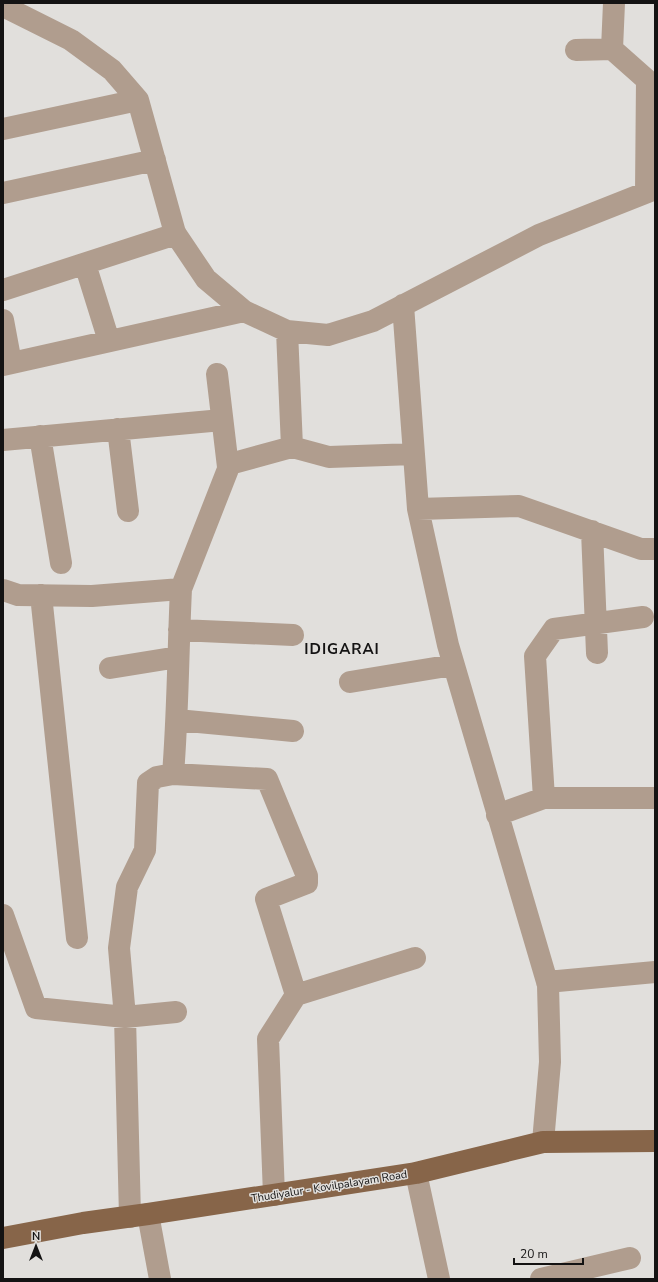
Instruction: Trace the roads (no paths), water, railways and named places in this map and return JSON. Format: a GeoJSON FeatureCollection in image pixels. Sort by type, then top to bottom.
{"type":"FeatureCollection","features":[{"type":"Feature","properties":{"kind":"main road","name":"Thudiyalur - Kovilpalayam Road"},"geometry":{"type":"LineString","coordinates":[[3,1238],[83,1223],[139,1216],[416,1173],[543,1142],[655,1141]]}},
{"type":"Feature","properties":{"kind":"street"},"geometry":{"type":"LineString","coordinates":[[612,48],[614,3]]}},
{"type":"Feature","properties":{"kind":"street"},"geometry":{"type":"LineString","coordinates":[[3,6],[71,40],[112,70],[138,100],[176,234],[206,279],[244,311],[287,331],[328,336],[373,321],[539,235],[650,191],[651,79],[612,48],[576,50]]}},
{"type":"Feature","properties":{"kind":"street"},"geometry":{"type":"LineString","coordinates":[[3,129],[138,100]]}},
{"type":"Feature","properties":{"kind":"street"},"geometry":{"type":"LineString","coordinates":[[3,192],[155,160]]}},
{"type":"Feature","properties":{"kind":"street"},"geometry":{"type":"LineString","coordinates":[[3,290],[176,234]]}},
{"type":"Feature","properties":{"kind":"street"},"geometry":{"type":"LineString","coordinates":[[85,264],[109,341]]}},
{"type":"Feature","properties":{"kind":"street"},"geometry":{"type":"LineString","coordinates":[[403,305],[418,509],[453,664],[547,982],[550,1062],[543,1142]]}},
{"type":"Feature","properties":{"kind":"street"},"geometry":{"type":"LineString","coordinates":[[3,320],[7,364],[244,311]]}},
{"type":"Feature","properties":{"kind":"street"},"geometry":{"type":"LineString","coordinates":[[287,331],[292,447]]}},
{"type":"Feature","properties":{"kind":"street"},"geometry":{"type":"LineString","coordinates":[[173,774],[177,720],[181,589],[228,467],[217,374]]}},
{"type":"Feature","properties":{"kind":"street"},"geometry":{"type":"LineString","coordinates":[[3,440],[222,420]]}},
{"type":"Feature","properties":{"kind":"street"},"geometry":{"type":"LineString","coordinates":[[118,429],[128,512]]}},
{"type":"Feature","properties":{"kind":"street"},"geometry":{"type":"LineString","coordinates":[[40,436],[61,563]]}},
{"type":"Feature","properties":{"kind":"street"},"geometry":{"type":"LineString","coordinates":[[228,467],[230,464],[292,447],[329,457],[414,454]]}},
{"type":"Feature","properties":{"kind":"street"},"geometry":{"type":"LineString","coordinates":[[418,509],[519,506],[641,549],[655,549]]}},
{"type":"Feature","properties":{"kind":"street"},"geometry":{"type":"LineString","coordinates":[[592,531],[597,653]]}},
{"type":"Feature","properties":{"kind":"street"},"geometry":{"type":"LineString","coordinates":[[3,590],[18,594],[92,596],[181,589]]}},
{"type":"Feature","properties":{"kind":"street"},"geometry":{"type":"LineString","coordinates":[[41,595],[77,938]]}},
{"type":"Feature","properties":{"kind":"street"},"geometry":{"type":"LineString","coordinates":[[544,798],[535,656],[554,629],[642,618]]}},
{"type":"Feature","properties":{"kind":"street"},"geometry":{"type":"LineString","coordinates":[[179,630],[293,635]]}},
{"type":"Feature","properties":{"kind":"street"},"geometry":{"type":"LineString","coordinates":[[110,668],[178,657]]}},
{"type":"Feature","properties":{"kind":"street"},"geometry":{"type":"LineString","coordinates":[[350,682],[453,664]]}},
{"type":"Feature","properties":{"kind":"street"},"geometry":{"type":"LineString","coordinates":[[177,720],[293,731]]}},
{"type":"Feature","properties":{"kind":"street"},"geometry":{"type":"LineString","coordinates":[[160,1279],[139,1216],[119,948],[127,887],[145,850],[148,783],[157,777],[173,774],[267,778],[307,876],[307,883],[266,899],[296,995]]}},
{"type":"Feature","properties":{"kind":"street"},"geometry":{"type":"LineString","coordinates":[[497,815],[544,798],[655,798]]}},
{"type":"Feature","properties":{"kind":"street"},"geometry":{"type":"LineString","coordinates":[[3,915],[36,1008],[124,1016],[176,1012]]}},
{"type":"Feature","properties":{"kind":"street"},"geometry":{"type":"LineString","coordinates":[[274,1195],[268,1040],[296,995],[416,958]]}},
{"type":"Feature","properties":{"kind":"street"},"geometry":{"type":"LineString","coordinates":[[547,982],[655,972]]}},
{"type":"Feature","properties":{"kind":"street"},"geometry":{"type":"LineString","coordinates":[[416,1173],[439,1279]]}},
{"type":"Feature","properties":{"kind":"street"},"geometry":{"type":"LineString","coordinates":[[541,1279],[630,1258]]}},
{"type":"Feature","properties":{"kind":"district","name":"IDIGARAI"},"geometry":{"type":"Point","coordinates":[342,649]}}]}
